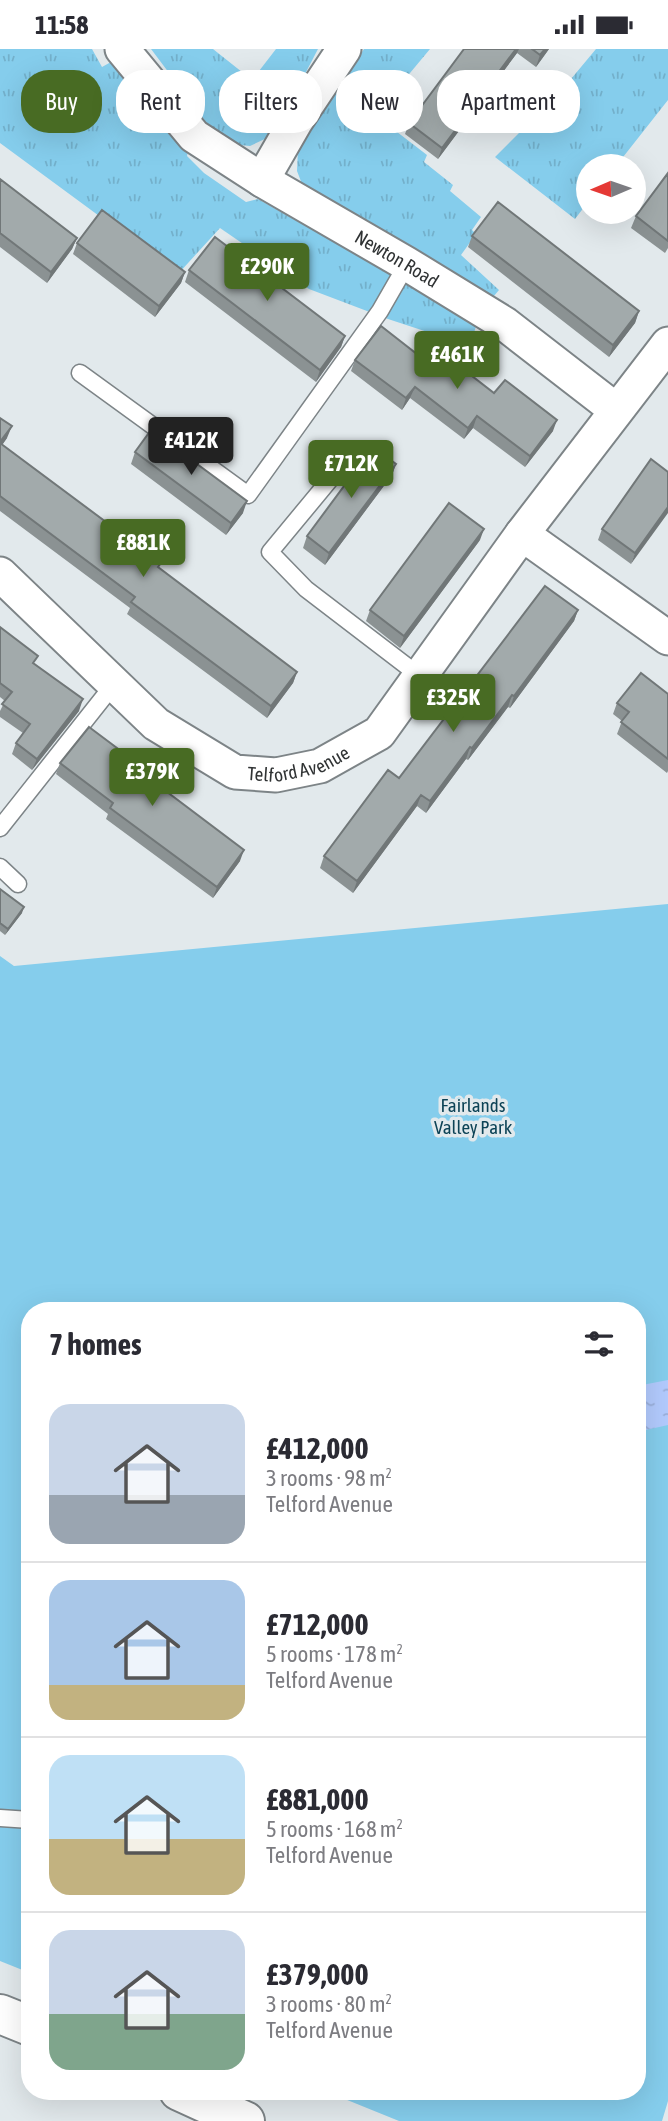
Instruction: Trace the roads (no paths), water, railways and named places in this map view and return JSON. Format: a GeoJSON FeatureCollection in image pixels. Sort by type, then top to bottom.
{"type":"FeatureCollection","features":[{"type":"Feature","properties":{"kind":"main road"},"geometry":{"type":"LineString","coordinates":[[0,2014],[21,2022]]}},
{"type":"Feature","properties":{"kind":"main road"},"geometry":{"type":"LineString","coordinates":[[199,2100],[245,2121]]}},
{"type":"Feature","properties":{"kind":"street","name":"Newton Road"},"geometry":{"type":"LineString","coordinates":[[122,49],[194,136],[262,180],[505,324],[616,409]]}},
{"type":"Feature","properties":{"kind":"street"},"geometry":{"type":"LineString","coordinates":[[262,180],[296,121],[344,49]]}},
{"type":"Feature","properties":{"kind":"street","name":"Telford Avenue"},"geometry":{"type":"LineString","coordinates":[[0,574],[156,724],[235,772],[276,775],[320,767],[379,733],[522,534],[668,344]]}},
{"type":"Feature","properties":{"kind":"street"},"geometry":{"type":"LineString","coordinates":[[522,534],[668,638]]}},
{"type":"Feature","properties":{"kind":"lane"},"geometry":{"type":"LineString","coordinates":[[80,373],[248,495],[380,311],[407,264]]}},
{"type":"Feature","properties":{"kind":"lane"},"geometry":{"type":"LineString","coordinates":[[347,459],[270,552],[306,589],[421,677]]}},
{"type":"Feature","properties":{"kind":"lane"},"geometry":{"type":"LineString","coordinates":[[0,828],[114,684]]}},
{"type":"Feature","properties":{"kind":"lane"},"geometry":{"type":"LineString","coordinates":[[0,867],[18,884]]}},
{"type":"Feature","properties":{"kind":"lane"},"geometry":{"type":"LineString","coordinates":[[0,1818],[21,1819]]}},
{"type":"Feature","properties":{"kind":"water"},"geometry":{"type":"Polygon","coordinates":[[[668,1380],[668,1425],[646,1430],[646,1384],[668,1380]]]}},
{"type":"Feature","properties":{"kind":"park label","name":"Fairlands Valley Park"},"geometry":{"type":"Point","coordinates":[473,1116]}}]}
